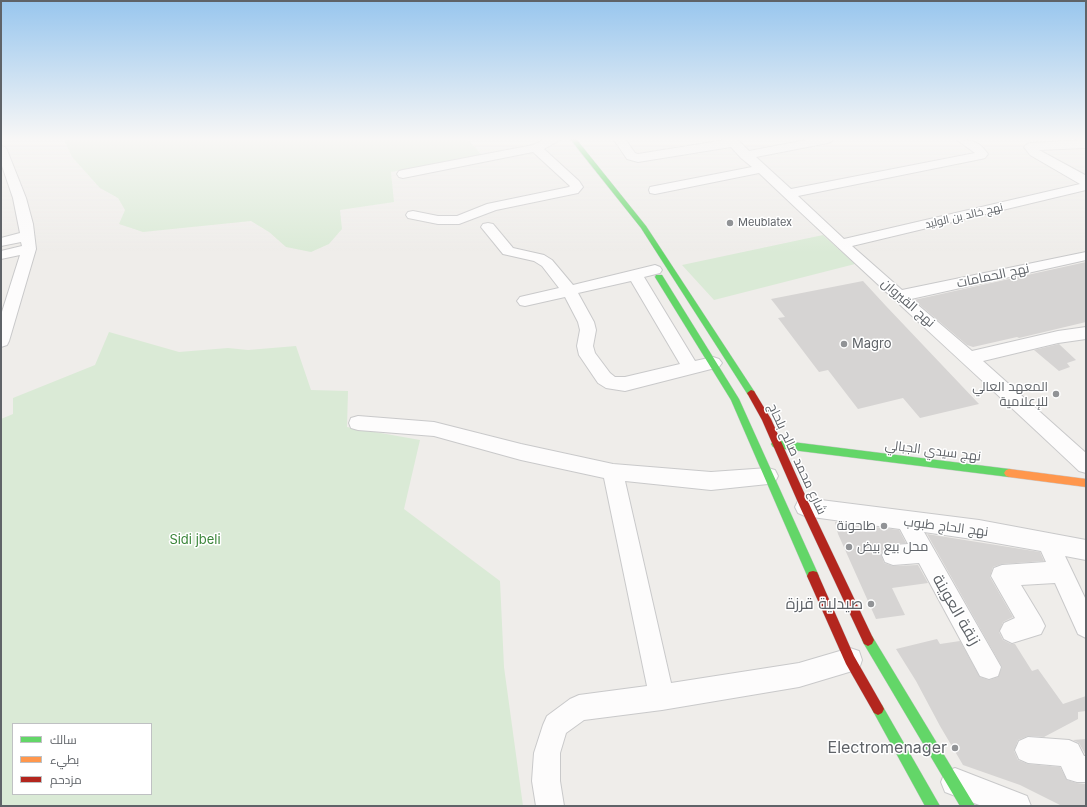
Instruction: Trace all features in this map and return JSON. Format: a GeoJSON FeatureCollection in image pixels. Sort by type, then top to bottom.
{"type":"FeatureCollection","features":[{"type":"Feature","properties":{"kind":"main road","name":"شارع محمد صالح بلحاج"},"geometry":{"type":"LineString","coordinates":[[604,178],[644,227],[754,397],[766,419],[805,507],[873,648],[968,806]]}},
{"type":"Feature","properties":{"kind":"main road"},"geometry":{"type":"LineString","coordinates":[[656,271],[676,276]]}},
{"type":"Feature","properties":{"kind":"main road"},"geometry":{"type":"LineString","coordinates":[[656,271],[713,363],[740,410],[850,660],[933,806]]}},
{"type":"Feature","properties":{"kind":"main road","name":"نهج سيدي الجبالي"},"geometry":{"type":"LineString","coordinates":[[776,444],[1086,483]]}},
{"type":"Feature","properties":{"kind":"street"},"geometry":{"type":"LineString","coordinates":[[2,334],[29,243],[16,186],[12,178]]}},
{"type":"Feature","properties":{"kind":"street"},"geometry":{"type":"LineString","coordinates":[[413,215],[438,220],[459,220],[492,207],[573,190],[576,187],[575,184],[568,178]]}},
{"type":"Feature","properties":{"kind":"street"},"geometry":{"type":"LineString","coordinates":[[655,190],[717,178]]}},
{"type":"Feature","properties":{"kind":"street","name":"نهج القيروان"},"geometry":{"type":"LineString","coordinates":[[769,178],[1086,465]]}},
{"type":"Feature","properties":{"kind":"street"},"geometry":{"type":"LineString","coordinates":[[787,194],[868,178]]}},
{"type":"Feature","properties":{"kind":"street","name":"نهج خالد بن الوليد"},"geometry":{"type":"LineString","coordinates":[[841,244],[1083,189],[1081,178]]}},
{"type":"Feature","properties":{"kind":"street"},"geometry":{"type":"LineString","coordinates":[[1,188],[16,186]]}},
{"type":"Feature","properties":{"kind":"street"},"geometry":{"type":"LineString","coordinates":[[488,227],[508,251],[539,258],[547,263],[569,290],[586,322],[588,330],[585,346],[587,355],[604,378],[612,383],[625,384],[713,363]]}},
{"type":"Feature","properties":{"kind":"street"},"geometry":{"type":"LineString","coordinates":[[1,242],[29,243]]}},
{"type":"Feature","properties":{"kind":"street"},"geometry":{"type":"LineString","coordinates":[[1,255],[29,243]]}},
{"type":"Feature","properties":{"kind":"street","name":"نهج الحمامات"},"geometry":{"type":"LineString","coordinates":[[900,296],[1086,256]]}},
{"type":"Feature","properties":{"kind":"street"},"geometry":{"type":"LineString","coordinates":[[525,301],[656,271]]}},
{"type":"Feature","properties":{"kind":"street"},"geometry":{"type":"LineString","coordinates":[[635,275],[691,368]]}},
{"type":"Feature","properties":{"kind":"street"},"geometry":{"type":"LineString","coordinates":[[969,358],[1058,337],[1086,333]]}},
{"type":"Feature","properties":{"kind":"street"},"geometry":{"type":"LineString","coordinates":[[358,423],[434,429],[521,452],[613,472],[711,481],[768,476]]}},
{"type":"Feature","properties":{"kind":"street"},"geometry":{"type":"LineString","coordinates":[[613,472],[662,697]]}},
{"type":"Feature","properties":{"kind":"street","name":"نهج الحاج طبوب"},"geometry":{"type":"LineString","coordinates":[[805,507],[907,522],[978,530],[1086,550]]}},
{"type":"Feature","properties":{"kind":"street","name":"زنقة العوينة"},"geometry":{"type":"LineString","coordinates":[[907,522],[988,667]]}},
{"type":"Feature","properties":{"kind":"street"},"geometry":{"type":"LineString","coordinates":[[1047,542],[1086,626]]}},
{"type":"Feature","properties":{"kind":"street"},"geometry":{"type":"LineString","coordinates":[[893,556],[924,553]]}},
{"type":"Feature","properties":{"kind":"street"},"geometry":{"type":"LineString","coordinates":[[1012,631],[1033,626],[1002,576],[1061,572]]}},
{"type":"Feature","properties":{"kind":"street"},"geometry":{"type":"LineString","coordinates":[[550,806],[546,781],[547,753],[556,725],[579,708],[662,697],[799,675],[850,660]]}},
{"type":"Feature","properties":{"kind":"street"},"geometry":{"type":"LineString","coordinates":[[1028,750],[1069,753],[1077,769],[1086,769]]}},
{"type":"Feature","properties":{"kind":"street"},"geometry":{"type":"LineString","coordinates":[[953,782],[1017,806]]}},
{"type":"Feature","properties":{"kind":"green space"},"geometry":{"type":"Polygon","coordinates":[[[91,178],[392,178],[394,202],[340,210],[342,229],[329,244],[311,252],[286,247],[269,232],[251,221],[143,232],[119,224],[125,210],[118,198],[100,188],[91,178]]]}},
{"type":"Feature","properties":{"kind":"green space"},"geometry":{"type":"Polygon","coordinates":[[[823,235],[855,264],[714,300],[682,265],[823,235]]]}},
{"type":"Feature","properties":{"kind":"green space","name":"Sidi jbeli"},"geometry":{"type":"Polygon","coordinates":[[[109,332],[179,352],[228,348],[248,350],[296,346],[311,390],[348,391],[347,427],[420,440],[404,509],[500,581],[504,667],[523,806],[1,806],[1,419],[13,414],[13,398],[95,365],[109,332]]]}},
{"type":"Feature","properties":{"kind":"building"},"geometry":{"type":"Polygon","coordinates":[[[1086,262],[1086,322],[1019,338],[1017,337],[973,347],[967,345],[914,300],[1086,262]]]}},
{"type":"Feature","properties":{"kind":"building"},"geometry":{"type":"Polygon","coordinates":[[[863,281],[979,404],[920,418],[903,398],[858,409],[828,370],[819,372],[778,318],[785,317],[771,299],[863,281]]]}},
{"type":"Feature","properties":{"kind":"building"},"geometry":{"type":"Polygon","coordinates":[[[1059,344],[1076,360],[1067,363],[1070,367],[1059,371],[1034,350],[1059,344]]]}},
{"type":"Feature","properties":{"kind":"building"},"geometry":{"type":"Polygon","coordinates":[[[835,522],[899,530],[906,543],[893,544],[884,547],[881,554],[884,563],[893,566],[918,565],[928,583],[892,588],[905,615],[876,619],[838,534],[835,522]]]}},
{"type":"Feature","properties":{"kind":"building"},"geometry":{"type":"Polygon","coordinates":[[[927,534],[1040,552],[1044,561],[1002,564],[993,567],[990,577],[1013,617],[1003,622],[999,632],[1003,640],[1011,644],[1015,644],[1032,671],[1038,669],[1063,704],[1086,696],[1086,711],[1078,712],[1078,719],[1044,737],[1028,736],[1018,740],[1014,751],[1018,760],[1028,764],[1060,767],[1067,780],[1086,784],[1086,806],[1062,806],[1020,785],[963,765],[940,726],[916,681],[896,649],[937,639],[940,644],[960,641],[980,677],[989,680],[998,677],[1002,667],[927,534]]]}},
{"type":"Feature","properties":{"kind":"building"},"geometry":{"type":"Polygon","coordinates":[[[1086,739],[1085,754],[1079,743],[1073,740],[1086,739]]]}},
{"type":"Feature","properties":{"kind":"traffic: fast"},"geometry":{"type":"LineString","coordinates":[[604,178],[644,227],[751,393]]}},
{"type":"Feature","properties":{"kind":"traffic: fast"},"geometry":{"type":"LineString","coordinates":[[659,277],[735,399],[813,576]]}},
{"type":"Feature","properties":{"kind":"traffic: fast"},"geometry":{"type":"LineString","coordinates":[[776,444],[1009,473]]}},
{"type":"Feature","properties":{"kind":"traffic: fast"},"geometry":{"type":"LineString","coordinates":[[868,640],[968,806]]}},
{"type":"Feature","properties":{"kind":"traffic: fast"},"geometry":{"type":"LineString","coordinates":[[878,709],[933,806]]}},
{"type":"Feature","properties":{"kind":"traffic: slow"},"geometry":{"type":"LineString","coordinates":[[1009,473],[1086,483]]}},
{"type":"Feature","properties":{"kind":"traffic: jam"},"geometry":{"type":"LineString","coordinates":[[751,393],[766,419],[805,507],[868,640]]}},
{"type":"Feature","properties":{"kind":"traffic: jam"},"geometry":{"type":"LineString","coordinates":[[813,576],[850,660],[878,709]]}},
{"type":"Feature","properties":{"kind":"place","name":"Meublatex"},"geometry":{"type":"Point","coordinates":[730,223]}},
{"type":"Feature","properties":{"kind":"place","name":"Magro"},"geometry":{"type":"Point","coordinates":[844,344]}},
{"type":"Feature","properties":{"kind":"place","name":"المعهد العالي للإعلامية"},"geometry":{"type":"Point","coordinates":[1056,394]}},
{"type":"Feature","properties":{"kind":"place","name":"طاحونة"},"geometry":{"type":"Point","coordinates":[884,526]}},
{"type":"Feature","properties":{"kind":"place","name":"محل بيع بيض"},"geometry":{"type":"Point","coordinates":[849,547]}},
{"type":"Feature","properties":{"kind":"place","name":"صيدلية قرزة"},"geometry":{"type":"Point","coordinates":[871,604]}},
{"type":"Feature","properties":{"kind":"place","name":"Electromenager"},"geometry":{"type":"Point","coordinates":[955,748]}}]}
